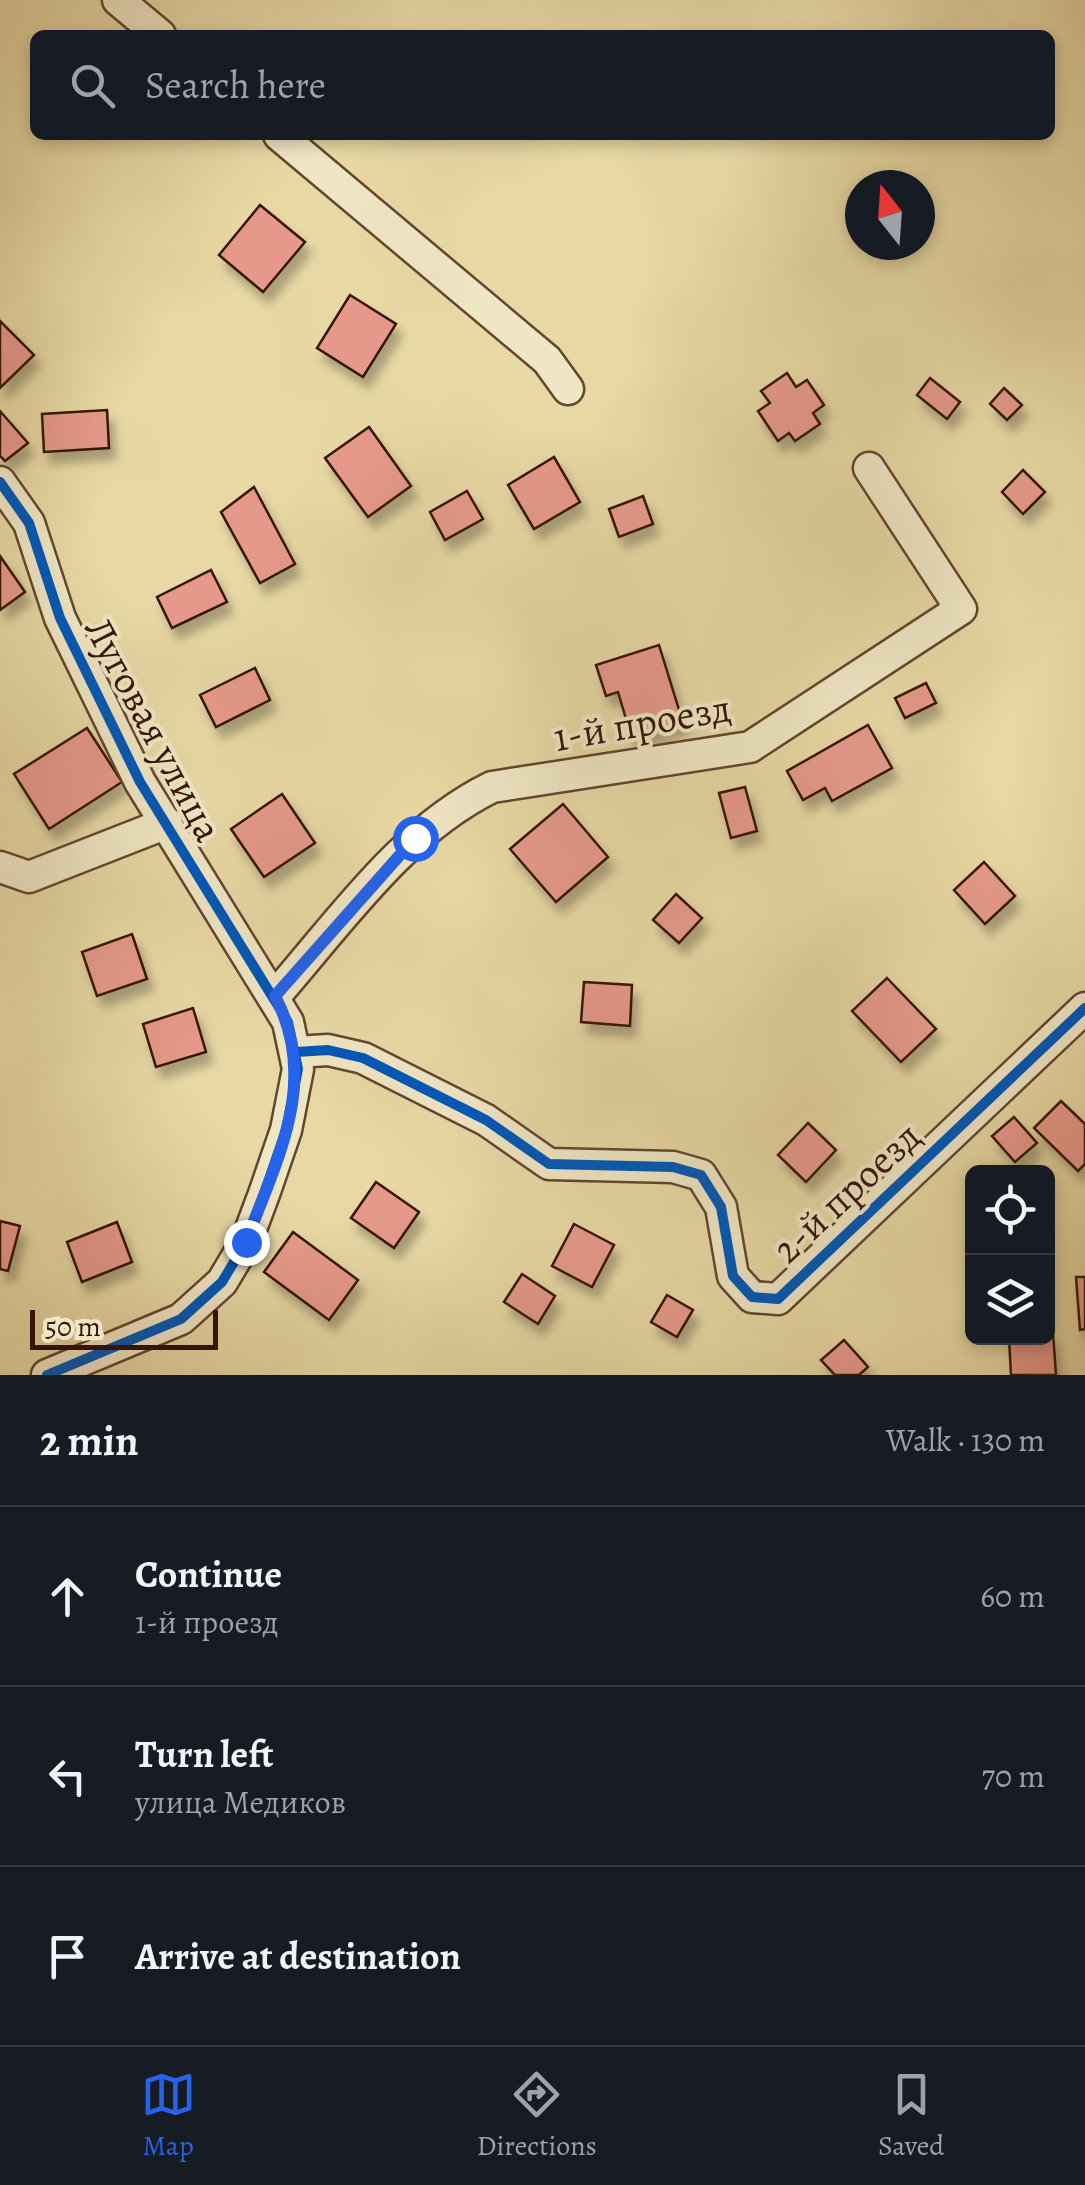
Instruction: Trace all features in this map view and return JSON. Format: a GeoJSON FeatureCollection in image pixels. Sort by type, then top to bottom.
{"type":"FeatureCollection","features":[{"type":"Feature","properties":{"kind":"street"},"geometry":{"type":"LineString","coordinates":[[118,0],[154,30]]}},
{"type":"Feature","properties":{"kind":"street"},"geometry":{"type":"LineString","coordinates":[[285,140],[547,360],[568,389]]}},
{"type":"Feature","properties":{"kind":"street","name":"1-й проезд"},"geometry":{"type":"LineString","coordinates":[[275,996],[415,838],[457,804],[492,787],[750,747],[961,609],[868,468]]}},
{"type":"Feature","properties":{"kind":"street","name":"Луговая улица"},"geometry":{"type":"LineString","coordinates":[[0,482],[29,522],[82,667],[140,782],[275,996],[296,1052]]}},
{"type":"Feature","properties":{"kind":"street"},"geometry":{"type":"LineString","coordinates":[[0,866],[29,876],[167,823]]}},
{"type":"Feature","properties":{"kind":"street","name":"2-й проезд"},"geometry":{"type":"LineString","coordinates":[[296,1052],[328,1050],[362,1058],[486,1120],[549,1164],[673,1167],[700,1175],[721,1207],[732,1276],[752,1297],[778,1298],[1085,1008]]}},
{"type":"Feature","properties":{"kind":"street"},"geometry":{"type":"LineString","coordinates":[[47,1375],[181,1318],[222,1282],[246,1242],[286,1130],[296,1052]]}},
{"type":"Feature","properties":{"kind":"building"},"geometry":{"type":"Polygon","coordinates":[[[260,205],[305,242],[263,292],[219,255],[260,205]]]}},
{"type":"Feature","properties":{"kind":"building"},"geometry":{"type":"Polygon","coordinates":[[[350,295],[396,324],[363,377],[317,348],[350,295]]]}},
{"type":"Feature","properties":{"kind":"building"},"geometry":{"type":"Polygon","coordinates":[[[0,321],[34,355],[0,388],[0,321]]]}},
{"type":"Feature","properties":{"kind":"building"},"geometry":{"type":"Polygon","coordinates":[[[787,373],[796,387],[807,380],[824,405],[813,413],[820,424],[795,441],[789,433],[778,441],[758,411],[770,403],[761,391],[787,373]]]}},
{"type":"Feature","properties":{"kind":"building"},"geometry":{"type":"Polygon","coordinates":[[[930,378],[960,402],[947,419],[917,395],[930,378]]]}},
{"type":"Feature","properties":{"kind":"building"},"geometry":{"type":"Polygon","coordinates":[[[1004,388],[1022,405],[1007,420],[990,404],[1004,388]]]}},
{"type":"Feature","properties":{"kind":"building"},"geometry":{"type":"Polygon","coordinates":[[[107,410],[109,448],[44,452],[42,414],[107,410]]]}},
{"type":"Feature","properties":{"kind":"building"},"geometry":{"type":"Polygon","coordinates":[[[0,411],[28,443],[5,461],[0,456],[0,411]]]}},
{"type":"Feature","properties":{"kind":"building"},"geometry":{"type":"Polygon","coordinates":[[[369,427],[411,486],[368,517],[325,458],[369,427]]]}},
{"type":"Feature","properties":{"kind":"building"},"geometry":{"type":"Polygon","coordinates":[[[554,457],[580,502],[534,529],[508,485],[554,457]]]}},
{"type":"Feature","properties":{"kind":"building"},"geometry":{"type":"Polygon","coordinates":[[[1023,470],[1045,492],[1023,514],[1002,492],[1023,470]]]}},
{"type":"Feature","properties":{"kind":"building"},"geometry":{"type":"Polygon","coordinates":[[[254,487],[295,564],[260,583],[221,512],[254,487]]]}},
{"type":"Feature","properties":{"kind":"building"},"geometry":{"type":"Polygon","coordinates":[[[467,491],[483,519],[445,540],[430,512],[467,491]]]}},
{"type":"Feature","properties":{"kind":"building"},"geometry":{"type":"Polygon","coordinates":[[[643,496],[653,524],[619,537],[609,509],[643,496]]]}},
{"type":"Feature","properties":{"kind":"building"},"geometry":{"type":"Polygon","coordinates":[[[0,556],[25,592],[0,610],[0,556]]]}},
{"type":"Feature","properties":{"kind":"building"},"geometry":{"type":"Polygon","coordinates":[[[211,570],[227,602],[172,628],[157,597],[211,570]]]}},
{"type":"Feature","properties":{"kind":"building"},"geometry":{"type":"Polygon","coordinates":[[[659,645],[683,723],[632,739],[618,692],[606,696],[596,665],[659,645]]]}},
{"type":"Feature","properties":{"kind":"building"},"geometry":{"type":"Polygon","coordinates":[[[255,668],[270,700],[216,727],[200,695],[255,668]]]}},
{"type":"Feature","properties":{"kind":"building"},"geometry":{"type":"Polygon","coordinates":[[[926,683],[936,703],[905,718],[895,698],[926,683]]]}},
{"type":"Feature","properties":{"kind":"building"},"geometry":{"type":"Polygon","coordinates":[[[868,725],[892,768],[832,801],[825,788],[803,800],[787,771],[868,725]]]}},
{"type":"Feature","properties":{"kind":"building"},"geometry":{"type":"Polygon","coordinates":[[[87,728],[122,782],[49,829],[14,774],[87,728]]]}},
{"type":"Feature","properties":{"kind":"building"},"geometry":{"type":"Polygon","coordinates":[[[745,787],[757,831],[731,838],[719,793],[745,787]]]}},
{"type":"Feature","properties":{"kind":"building"},"geometry":{"type":"Polygon","coordinates":[[[282,794],[315,843],[264,877],[231,829],[282,794]]]}},
{"type":"Feature","properties":{"kind":"building"},"geometry":{"type":"Polygon","coordinates":[[[563,804],[608,857],[556,902],[510,849],[563,804]]]}},
{"type":"Feature","properties":{"kind":"building"},"geometry":{"type":"Polygon","coordinates":[[[984,862],[1015,896],[985,924],[954,890],[984,862]]]}},
{"type":"Feature","properties":{"kind":"building"},"geometry":{"type":"Polygon","coordinates":[[[676,894],[702,918],[679,943],[653,920],[676,894]]]}},
{"type":"Feature","properties":{"kind":"building"},"geometry":{"type":"Polygon","coordinates":[[[132,934],[147,979],[97,996],[82,952],[132,934]]]}},
{"type":"Feature","properties":{"kind":"building"},"geometry":{"type":"Polygon","coordinates":[[[887,978],[936,1029],[901,1062],[852,1011],[887,978]]]}},
{"type":"Feature","properties":{"kind":"building"},"geometry":{"type":"Polygon","coordinates":[[[584,982],[632,985],[630,1026],[581,1022],[584,982]]]}},
{"type":"Feature","properties":{"kind":"building"},"geometry":{"type":"Polygon","coordinates":[[[193,1008],[206,1052],[156,1067],[143,1024],[193,1008]]]}},
{"type":"Feature","properties":{"kind":"building"},"geometry":{"type":"Polygon","coordinates":[[[1061,1101],[1085,1124],[1085,1164],[1078,1171],[1034,1128],[1061,1101]]]}},
{"type":"Feature","properties":{"kind":"building"},"geometry":{"type":"Polygon","coordinates":[[[1014,1117],[1037,1143],[1015,1162],[992,1136],[1014,1117]]]}},
{"type":"Feature","properties":{"kind":"building"},"geometry":{"type":"Polygon","coordinates":[[[808,1123],[836,1150],[806,1182],[778,1155],[808,1123]]]}},
{"type":"Feature","properties":{"kind":"building"},"geometry":{"type":"Polygon","coordinates":[[[376,1182],[419,1212],[394,1248],[351,1218],[376,1182]]]}},
{"type":"Feature","properties":{"kind":"building"},"geometry":{"type":"Polygon","coordinates":[[[0,1221],[20,1226],[8,1271],[0,1269],[0,1221]]]}},
{"type":"Feature","properties":{"kind":"building"},"geometry":{"type":"Polygon","coordinates":[[[117,1222],[132,1262],[82,1282],[67,1242],[117,1222]]]}},
{"type":"Feature","properties":{"kind":"building"},"geometry":{"type":"Polygon","coordinates":[[[574,1224],[614,1245],[592,1287],[552,1266],[574,1224]]]}},
{"type":"Feature","properties":{"kind":"building"},"geometry":{"type":"Polygon","coordinates":[[[293,1232],[358,1280],[329,1320],[264,1272],[293,1232]]]}},
{"type":"Feature","properties":{"kind":"building"},"geometry":{"type":"Polygon","coordinates":[[[522,1274],[555,1296],[538,1324],[504,1302],[522,1274]]]}},
{"type":"Feature","properties":{"kind":"building"},"geometry":{"type":"Polygon","coordinates":[[[1076,1277],[1085,1277],[1085,1329],[1080,1330],[1076,1277]]]}},
{"type":"Feature","properties":{"kind":"building"},"geometry":{"type":"Polygon","coordinates":[[[667,1295],[693,1310],[677,1337],[651,1322],[667,1295]]]}},
{"type":"Feature","properties":{"kind":"building"},"geometry":{"type":"Polygon","coordinates":[[[844,1340],[868,1367],[859,1375],[835,1375],[821,1360],[844,1340]]]}},
{"type":"Feature","properties":{"kind":"building"},"geometry":{"type":"Polygon","coordinates":[[[1009,1345],[1054,1345],[1056,1375],[1011,1375],[1009,1345]]]}},
{"type":"Feature","properties":{"kind":"cycle path"},"geometry":{"type":"LineString","coordinates":[[0,482],[29,523],[60,618],[140,782],[288,1022],[298,1069],[286,1130],[264,1194],[246,1242],[222,1282],[181,1319],[47,1375]]}},
{"type":"Feature","properties":{"kind":"cycle path"},"geometry":{"type":"LineString","coordinates":[[296,1052],[328,1050],[363,1058],[486,1120],[549,1164],[673,1167],[701,1175],[721,1207],[733,1276],[752,1297],[778,1299],[1085,1008]]}},
{"type":"Feature","properties":{"kind":"route"},"geometry":{"type":"LineString","coordinates":[[246,1242],[286,1130],[298,1069],[294,1037],[275,996],[415,838]]}}]}
